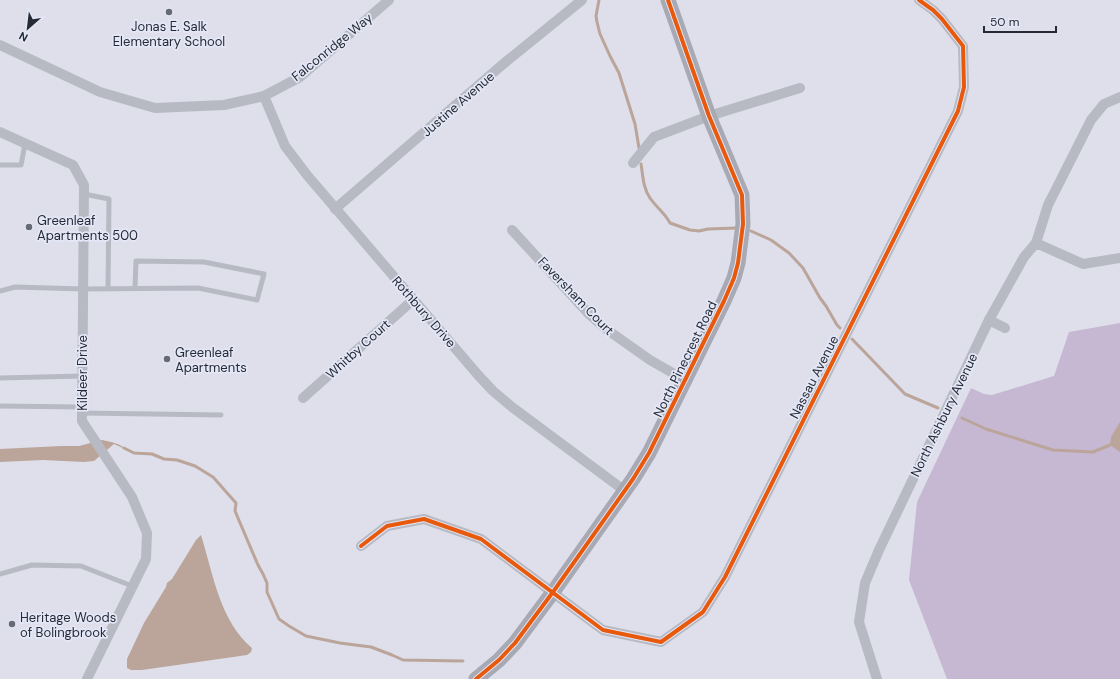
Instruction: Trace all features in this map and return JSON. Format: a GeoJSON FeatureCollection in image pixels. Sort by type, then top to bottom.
{"type":"FeatureCollection","features":[{"type":"Feature","properties":{"kind":"street","name":"Falconridge Way"},"geometry":{"type":"LineString","coordinates":[[0,46],[100,92],[155,108],[224,105],[264,96],[300,77],[389,0]]}},
{"type":"Feature","properties":{"kind":"street","name":"Justine Avenue"},"geometry":{"type":"LineString","coordinates":[[335,209],[502,66],[582,0]]}},
{"type":"Feature","properties":{"kind":"street","name":"North Pinecrest Road"},"geometry":{"type":"LineString","coordinates":[[476,679],[499,660],[515,643],[625,491],[649,453],[734,278],[738,263],[743,224],[742,195],[709,116],[668,0]]}},
{"type":"Feature","properties":{"kind":"street","name":"Nassau Avenue"},"geometry":{"type":"LineString","coordinates":[[362,546],[388,526],[424,519],[481,539],[603,630],[661,642],[703,612],[728,570],[958,111],[964,87],[963,46],[942,19],[933,10],[919,0]]}},
{"type":"Feature","properties":{"kind":"street"},"geometry":{"type":"LineString","coordinates":[[633,163],[654,137],[709,116],[800,88]]}},
{"type":"Feature","properties":{"kind":"street","name":"Rothbury Drive"},"geometry":{"type":"LineString","coordinates":[[264,96],[285,146],[335,209],[493,391],[512,407],[625,491]]}},
{"type":"Feature","properties":{"kind":"street"},"geometry":{"type":"LineString","coordinates":[[1120,97],[1104,104],[1091,120],[1048,205],[1036,244],[1083,264],[1120,258]]}},
{"type":"Feature","properties":{"kind":"street","name":"Kildeer Drive"},"geometry":{"type":"LineString","coordinates":[[0,132],[73,165],[84,184],[82,421],[132,497],[148,533],[146,559],[140,574],[132,586],[87,679]]}},
{"type":"Feature","properties":{"kind":"street","name":"Faversham Court"},"geometry":{"type":"LineString","coordinates":[[512,230],[590,314],[606,328],[650,360],[685,380]]}},
{"type":"Feature","properties":{"kind":"street","name":"North Ashbury Avenue"},"geometry":{"type":"LineString","coordinates":[[877,679],[859,622],[865,583],[882,543],[989,320],[1024,257],[1036,244]]}},
{"type":"Feature","properties":{"kind":"street","name":"Whitby Court"},"geometry":{"type":"LineString","coordinates":[[303,398],[413,300]]}},
{"type":"Feature","properties":{"kind":"street"},"geometry":{"type":"LineString","coordinates":[[989,320],[1005,328]]}},
{"type":"Feature","properties":{"kind":"lane"},"geometry":{"type":"LineString","coordinates":[[0,165],[21,165],[25,144]]}},
{"type":"Feature","properties":{"kind":"lane"},"geometry":{"type":"LineString","coordinates":[[84,194],[109,199],[108,288]]}},
{"type":"Feature","properties":{"kind":"lane"},"geometry":{"type":"LineString","coordinates":[[0,291],[15,287],[83,289],[198,288],[257,300],[264,274],[204,262],[136,261],[135,288]]}},
{"type":"Feature","properties":{"kind":"lane"},"geometry":{"type":"LineString","coordinates":[[0,378],[82,376]]}},
{"type":"Feature","properties":{"kind":"lane"},"geometry":{"type":"LineString","coordinates":[[0,406],[221,415]]}},
{"type":"Feature","properties":{"kind":"lane"},"geometry":{"type":"LineString","coordinates":[[0,574],[32,565],[81,566],[132,586]]}},
{"type":"Feature","properties":{"kind":"shaded area"},"geometry":{"type":"Polygon","coordinates":[[[1120,323],[1120,679],[947,679],[909,580],[917,502],[971,388],[984,394],[992,395],[1054,376],[1069,332],[1120,323]]]}},
{"type":"Feature","properties":{"kind":"shaded area"},"geometry":{"type":"Polygon","coordinates":[[[1120,422],[1120,452],[1110,445],[1111,437],[1120,422]]]}},
{"type":"Feature","properties":{"kind":"shaded area"},"geometry":{"type":"Polygon","coordinates":[[[102,440],[118,444],[127,450],[114,444],[94,461],[84,462],[43,460],[0,462],[0,449],[79,446],[102,440]]]}},
{"type":"Feature","properties":{"kind":"shaded area"},"geometry":{"type":"Polygon","coordinates":[[[201,535],[214,581],[225,611],[241,637],[252,648],[251,652],[247,655],[142,670],[131,670],[127,668],[127,659],[144,623],[167,583],[172,579],[196,540],[201,535]]]}},
{"type":"Feature","properties":{"kind":"waterway"},"geometry":{"type":"LineString","coordinates":[[599,0],[596,16],[600,34],[619,73],[635,124],[639,148]]}},
{"type":"Feature","properties":{"kind":"waterway"},"geometry":{"type":"LineString","coordinates":[[641,164],[646,190],[652,201],[666,216],[670,223],[690,230],[699,231],[708,229],[737,228]]}},
{"type":"Feature","properties":{"kind":"waterway"},"geometry":{"type":"LineString","coordinates":[[751,231],[771,240],[789,253],[803,268],[820,298],[840,328]]}},
{"type":"Feature","properties":{"kind":"waterway"},"geometry":{"type":"LineString","coordinates":[[852,339],[905,394],[938,408]]}},
{"type":"Feature","properties":{"kind":"waterway"},"geometry":{"type":"LineString","coordinates":[[962,418],[986,429],[1053,450],[1093,452],[1110,445]]}},
{"type":"Feature","properties":{"kind":"waterway"},"geometry":{"type":"LineString","coordinates":[[124,448],[134,453],[152,454],[164,459],[177,460],[195,466],[213,477],[236,503],[235,511],[267,583],[267,592],[279,619],[289,626],[306,636],[340,643],[371,647],[403,660],[463,661]]}},
{"type":"Feature","properties":{"kind":"cycle path"},"geometry":{"type":"LineString","coordinates":[[476,679],[499,660],[515,643],[633,479],[649,453],[734,278],[738,263],[743,224],[742,195],[709,116],[668,0]]}},
{"type":"Feature","properties":{"kind":"cycle path"},"geometry":{"type":"LineString","coordinates":[[361,546],[387,526],[424,519],[481,539],[603,630],[661,642],[703,612],[725,577],[958,111],[964,87],[963,46],[942,19],[933,10],[919,0]]}},
{"type":"Feature","properties":{"kind":"place","name":"Jonas E. Salk Elementary School"},"geometry":{"type":"Point","coordinates":[169,12]}},
{"type":"Feature","properties":{"kind":"place","name":"Greenleaf Apartments 500"},"geometry":{"type":"Point","coordinates":[29,227]}},
{"type":"Feature","properties":{"kind":"place","name":"Greenleaf Apartments"},"geometry":{"type":"Point","coordinates":[167,359]}},
{"type":"Feature","properties":{"kind":"place","name":"Heritage Woods of Bolingbrook"},"geometry":{"type":"Point","coordinates":[12,624]}}]}
